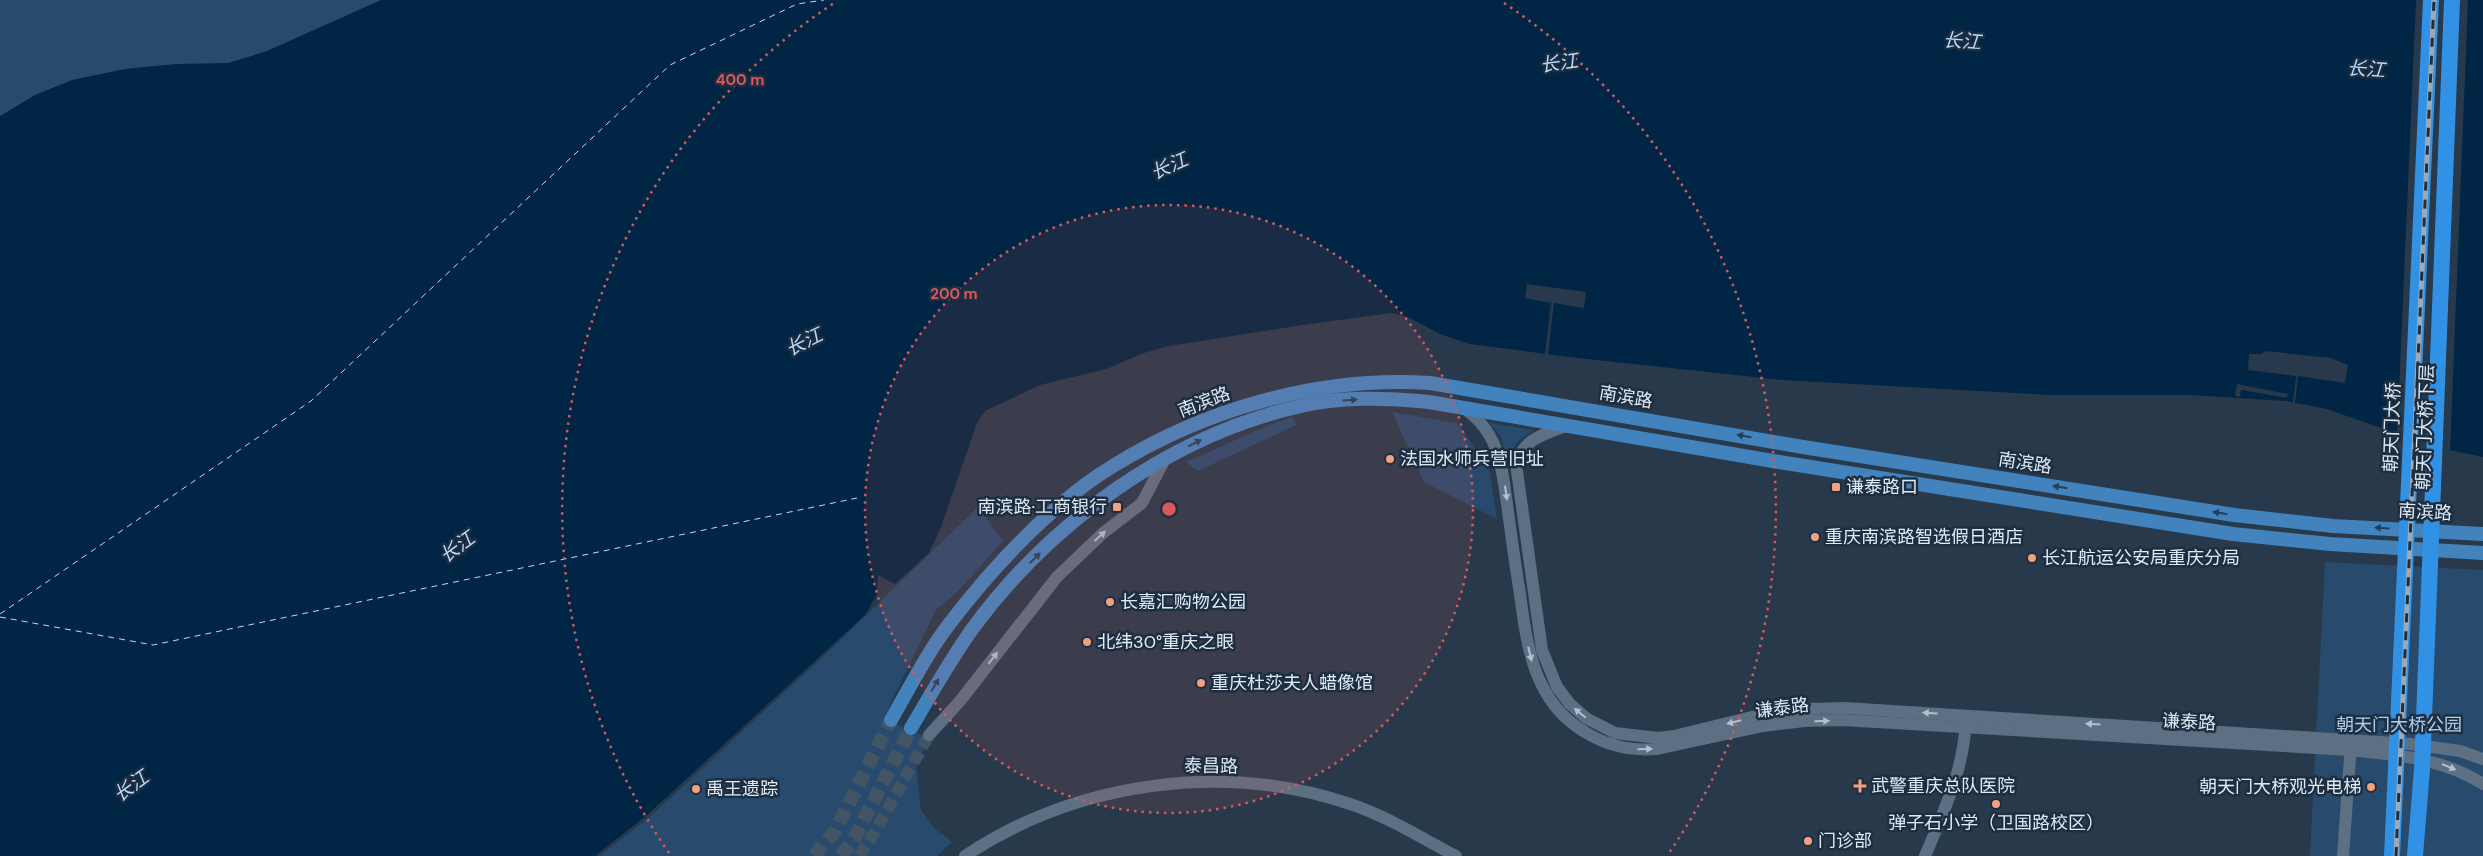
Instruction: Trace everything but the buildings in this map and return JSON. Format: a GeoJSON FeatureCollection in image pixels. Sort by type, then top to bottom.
{"type":"FeatureCollection","features":[{"type":"Feature","properties":{"kind":"highway","name":"朝天门大桥"},"geometry":{"type":"LineString","coordinates":[[2392,856],[2431,0]]}},
{"type":"Feature","properties":{"kind":"highway"},"geometry":{"type":"LineString","coordinates":[[2415,856],[2422,769],[2452,0]]}},
{"type":"Feature","properties":{"kind":"main road","name":"朝天门大桥下层"},"geometry":{"type":"LineString","coordinates":[[2387,856],[2425,0]]}},
{"type":"Feature","properties":{"kind":"main road","name":"朝天门大桥下层"},"geometry":{"type":"LineString","coordinates":[[2422,856],[2429,769],[2459,0]]}},
{"type":"Feature","properties":{"kind":"main road","name":"南滨路"},"geometry":{"type":"LineString","coordinates":[[891,720],[923,663],[949,624],[987,579],[1041,524],[1112,466],[1194,424],[1240,408],[1329,386],[1399,381],[1457,387],[1770,441],[2234,515],[2332,526],[2483,534]]}},
{"type":"Feature","properties":{"kind":"main road","name":"南滨路"},"geometry":{"type":"LineString","coordinates":[[911,728],[944,670],[974,627],[1035,556],[1088,511],[1124,484],[1198,441],[1241,424],[1302,406],[1354,399],[1398,399],[1462,407],[1779,462],[2233,534],[2330,544],[2483,552]]}},
{"type":"Feature","properties":{"kind":"main road","name":"谦泰路"},"geometry":{"type":"LineString","coordinates":[[1462,407],[1483,424],[1498,452],[1525,634],[1536,675],[1544,692],[1559,711],[1578,728],[1613,746],[1643,750],[1676,746],[1763,726],[1804,721],[1966,721]]}},
{"type":"Feature","properties":{"kind":"main road","name":"谦泰路"},"geometry":{"type":"LineString","coordinates":[[1566,426],[1543,434],[1528,443],[1518,457],[1516,471],[1542,650],[1557,687],[1570,704],[1586,718],[1615,733],[1658,738],[1674,736],[1760,715],[1845,708],[1966,721],[2350,745]]}},
{"type":"Feature","properties":{"kind":"main road"},"geometry":{"type":"LineString","coordinates":[[1770,441],[1779,448],[1779,462]]}},
{"type":"Feature","properties":{"kind":"main road"},"geometry":{"type":"LineString","coordinates":[[1830,470],[1820,465],[1822,457],[1898,468],[1926,466]]}},
{"type":"Feature","properties":{"kind":"main road"},"geometry":{"type":"LineString","coordinates":[[929,736],[960,701],[1057,578],[1103,534],[1142,503],[1165,459]]}},
{"type":"Feature","properties":{"kind":"main road"},"geometry":{"type":"LineString","coordinates":[[1925,856],[1957,778],[1964,751],[1966,721]]}},
{"type":"Feature","properties":{"kind":"main road"},"geometry":{"type":"LineString","coordinates":[[2350,745],[2436,746],[2460,751],[2483,759]]}},
{"type":"Feature","properties":{"kind":"main road"},"geometry":{"type":"LineString","coordinates":[[2350,745],[2433,761],[2456,769],[2483,784]]}},
{"type":"Feature","properties":{"kind":"main road"},"geometry":{"type":"LineString","coordinates":[[2343,856],[2350,745]]}},
{"type":"Feature","properties":{"kind":"main road","name":"泰昌路"},"geometry":{"type":"LineString","coordinates":[[965,856],[990,839],[1061,807],[1100,795],[1136,787],[1205,782],[1266,785],[1334,799],[1379,815],[1456,856]]}},
{"type":"Feature","properties":{"kind":"green space"},"geometry":{"type":"Polygon","coordinates":[[[0,0],[422,0],[0,151],[0,0]]]}},
{"type":"Feature","properties":{"kind":"green space"},"geometry":{"type":"Polygon","coordinates":[[[1392,412],[1457,423],[1489,467],[1497,519],[1424,482],[1392,412]]]}},
{"type":"Feature","properties":{"kind":"green space"},"geometry":{"type":"Polygon","coordinates":[[[1292,417],[1296,425],[1198,471],[1186,462],[1252,433],[1292,417]]]}},
{"type":"Feature","properties":{"kind":"green space"},"geometry":{"type":"Polygon","coordinates":[[[1490,423],[1534,430],[1519,440],[1508,458],[1505,458],[1502,439],[1490,423]]]}},
{"type":"Feature","properties":{"kind":"green space"},"geometry":{"type":"Polygon","coordinates":[[[978,507],[1003,541],[958,591],[936,610],[883,719],[930,738],[916,766],[921,810],[934,828],[952,842],[937,856],[600,856],[650,817],[827,653],[978,507]]]}},
{"type":"Feature","properties":{"kind":"green space","name":"朝天门大桥公园"},"geometry":{"type":"Polygon","coordinates":[[[2325,562],[2483,570],[2483,856],[2310,856],[2325,562]]]}},
{"type":"Feature","properties":{"kind":"water","name":"长江"},"geometry":{"type":"Polygon","coordinates":[[[381,0],[2483,0],[2483,457],[2435,447],[2327,409],[2286,401],[2191,395],[2051,395],[1783,380],[1569,357],[1470,344],[1440,334],[1408,317],[1391,313],[1169,346],[1144,353],[1106,369],[1040,385],[985,411],[977,423],[941,527],[929,553],[895,584],[878,575],[877,594],[865,615],[647,815],[595,856],[0,856],[0,116],[35,95],[72,80],[125,69],[176,64],[228,63],[267,51],[381,0]]]}},
{"type":"Feature","properties":{"kind":"pier"},"geometry":{"type":"Polygon","coordinates":[[[2416,0],[2468,0],[2450,453],[2397,436],[2416,0]]]}},
{"type":"Feature","properties":{"kind":"pier"},"geometry":{"type":"Polygon","coordinates":[[[1527,284],[1586,292],[1584,308],[1554,303],[1548,354],[1545,354],[1551,303],[1525,298],[1527,284]]]}},
{"type":"Feature","properties":{"kind":"pier"},"geometry":{"type":"Polygon","coordinates":[[[2266,351],[2331,358],[2348,365],[2345,383],[2298,376],[2295,403],[2293,403],[2296,376],[2248,370],[2249,354],[2261,354],[2266,351]]]}},
{"type":"Feature","properties":{"kind":"pier"},"geometry":{"type":"Polygon","coordinates":[[[2237,384],[2288,394],[2287,398],[2241,390],[2240,397],[2235,396],[2237,384]]]}},
{"type":"Feature","properties":{"kind":"ferry route"},"geometry":{"type":"LineString","coordinates":[[0,614],[311,401],[670,65],[797,4],[824,0]]}},
{"type":"Feature","properties":{"kind":"ferry route"},"geometry":{"type":"LineString","coordinates":[[0,617],[153,645],[857,498]]}},
{"type":"Feature","properties":{"kind":"tunnel"},"geometry":{"type":"LineString","coordinates":[[814,856],[835,831],[891,720]]}},
{"type":"Feature","properties":{"kind":"tunnel"},"geometry":{"type":"LineString","coordinates":[[841,856],[854,839],[911,728]]}},
{"type":"Feature","properties":{"kind":"tunnel"},"geometry":{"type":"LineString","coordinates":[[859,856],[869,842],[929,735]]}},
{"type":"Feature","properties":{"kind":"railway"},"geometry":{"type":"LineString","coordinates":[[2396,856],[2434,0]]}},
{"type":"Feature","properties":{"kind":"place","name":"法国水师兵营旧址"},"geometry":{"type":"Point","coordinates":[1390,459]}},
{"type":"Feature","properties":{"kind":"place","name":"谦泰路口"},"geometry":{"type":"Point","coordinates":[1836,487]}},
{"type":"Feature","properties":{"kind":"place","name":"南滨路·工商银行"},"geometry":{"type":"Point","coordinates":[1117,507]}},
{"type":"Feature","properties":{"kind":"place","name":"重庆南滨路智选假日酒店"},"geometry":{"type":"Point","coordinates":[1815,537]}},
{"type":"Feature","properties":{"kind":"place","name":"长江航运公安局重庆分局"},"geometry":{"type":"Point","coordinates":[2032,558]}},
{"type":"Feature","properties":{"kind":"place","name":"长嘉汇购物公园"},"geometry":{"type":"Point","coordinates":[1110,602]}},
{"type":"Feature","properties":{"kind":"place","name":"北纬30°重庆之眼"},"geometry":{"type":"Point","coordinates":[1087,642]}},
{"type":"Feature","properties":{"kind":"place","name":"重庆杜莎夫人蜡像馆"},"geometry":{"type":"Point","coordinates":[1201,683]}},
{"type":"Feature","properties":{"kind":"place","name":"武警重庆总队医院"},"geometry":{"type":"Point","coordinates":[1860,786]}},
{"type":"Feature","properties":{"kind":"place","name":"朝天门大桥观光电梯"},"geometry":{"type":"Point","coordinates":[2371,787]}},
{"type":"Feature","properties":{"kind":"place","name":"禹王遗踪"},"geometry":{"type":"Point","coordinates":[696,789]}},
{"type":"Feature","properties":{"kind":"place","name":"弹子石小学（卫国路校区）"},"geometry":{"type":"Point","coordinates":[1996,804]}},
{"type":"Feature","properties":{"kind":"place","name":"门诊部"},"geometry":{"type":"Point","coordinates":[1808,841]}}]}
